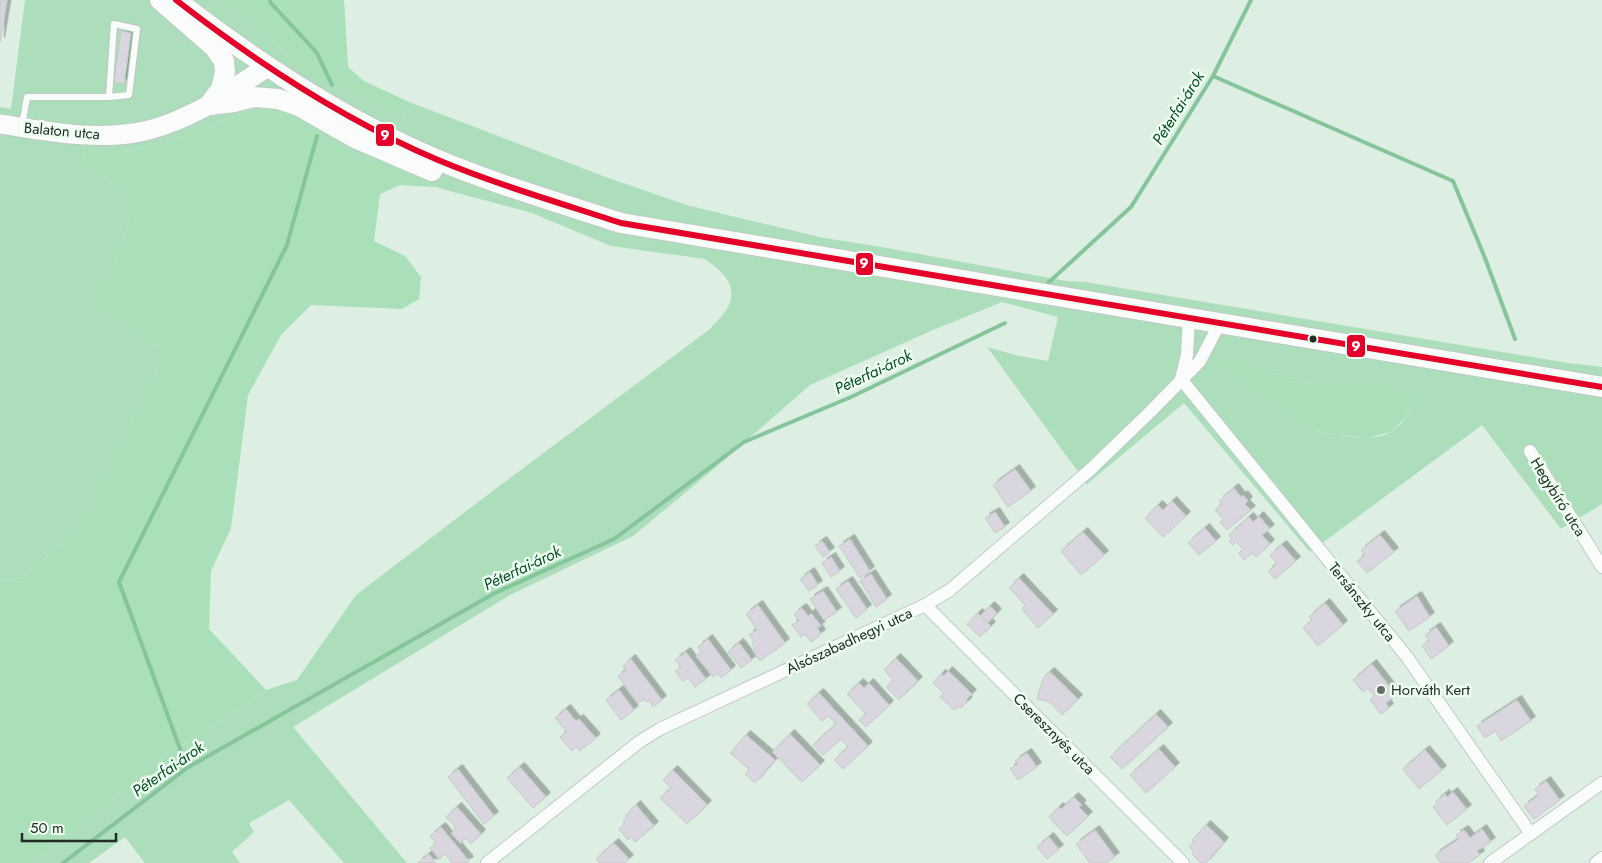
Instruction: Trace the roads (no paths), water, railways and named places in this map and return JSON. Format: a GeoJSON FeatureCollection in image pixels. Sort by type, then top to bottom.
{"type":"FeatureCollection","features":[{"type":"Feature","properties":{"kind":"main road"},"geometry":{"type":"LineString","coordinates":[[160,0],[214,46],[224,60],[225,72],[221,89],[209,105]]}},
{"type":"Feature","properties":{"kind":"main road"},"geometry":{"type":"LineString","coordinates":[[176,0],[267,67],[331,105],[398,141],[437,160],[495,183],[621,223],[1602,387]]}},
{"type":"Feature","properties":{"kind":"main road"},"geometry":{"type":"LineString","coordinates":[[209,105],[267,67]]}},
{"type":"Feature","properties":{"kind":"main road"},"geometry":{"type":"LineString","coordinates":[[209,105],[234,102],[253,96],[278,99],[299,106],[355,138],[444,176],[495,183]]}},
{"type":"Feature","properties":{"kind":"street","name":"Balaton utca"},"geometry":{"type":"LineString","coordinates":[[0,124],[78,135],[134,133],[163,126],[209,105]]}},
{"type":"Feature","properties":{"kind":"street","name":"Alsószabadhegyi utca"},"geometry":{"type":"LineString","coordinates":[[1181,379],[1187,355],[1189,318]]}},
{"type":"Feature","properties":{"kind":"street","name":"Alsószabadhegyi utca"},"geometry":{"type":"LineString","coordinates":[[488,863],[639,742],[660,729],[925,605],[950,590],[1091,469],[1151,411],[1200,361],[1220,323]]}},
{"type":"Feature","properties":{"kind":"street","name":"Tersánszky utca"},"geometry":{"type":"LineString","coordinates":[[1181,379],[1406,657],[1531,834]]}},
{"type":"Feature","properties":{"kind":"street","name":"Hegybíró utca"},"geometry":{"type":"LineString","coordinates":[[1530,451],[1602,567]]}},
{"type":"Feature","properties":{"kind":"street","name":"Cseresznyés utca"},"geometry":{"type":"LineString","coordinates":[[925,605],[1183,863]]}},
{"type":"Feature","properties":{"kind":"street"},"geometry":{"type":"LineString","coordinates":[[1490,863],[1602,783]]}},
{"type":"Feature","properties":{"kind":"street"},"geometry":{"type":"LineString","coordinates":[[1596,863],[1602,858]]}},
{"type":"Feature","properties":{"kind":"lane"},"geometry":{"type":"LineString","coordinates":[[21,127],[27,97],[109,97],[129,95],[137,29],[114,24],[109,97]]}},
{"type":"Feature","properties":{"kind":"waterway"},"geometry":{"type":"LineString","coordinates":[[270,0],[317,53],[332,85]]}},
{"type":"Feature","properties":{"kind":"waterway","name":"Péterfai-árok"},"geometry":{"type":"LineString","coordinates":[[1048,283],[1131,207],[1213,76],[1251,0]]}},
{"type":"Feature","properties":{"kind":"waterway"},"geometry":{"type":"LineString","coordinates":[[1213,76],[1453,181],[1485,258],[1515,339]]}},
{"type":"Feature","properties":{"kind":"waterway"},"geometry":{"type":"LineString","coordinates":[[187,768],[119,582],[287,245],[317,136]]}},
{"type":"Feature","properties":{"kind":"waterway","name":"Péterfai-árok"},"geometry":{"type":"LineString","coordinates":[[63,863],[187,768],[495,593],[614,539],[744,442],[851,397],[1005,323]]}},
{"type":"Feature","properties":{"kind":"place","name":"Horváth Kert"},"geometry":{"type":"Point","coordinates":[1381,690]}}]}
